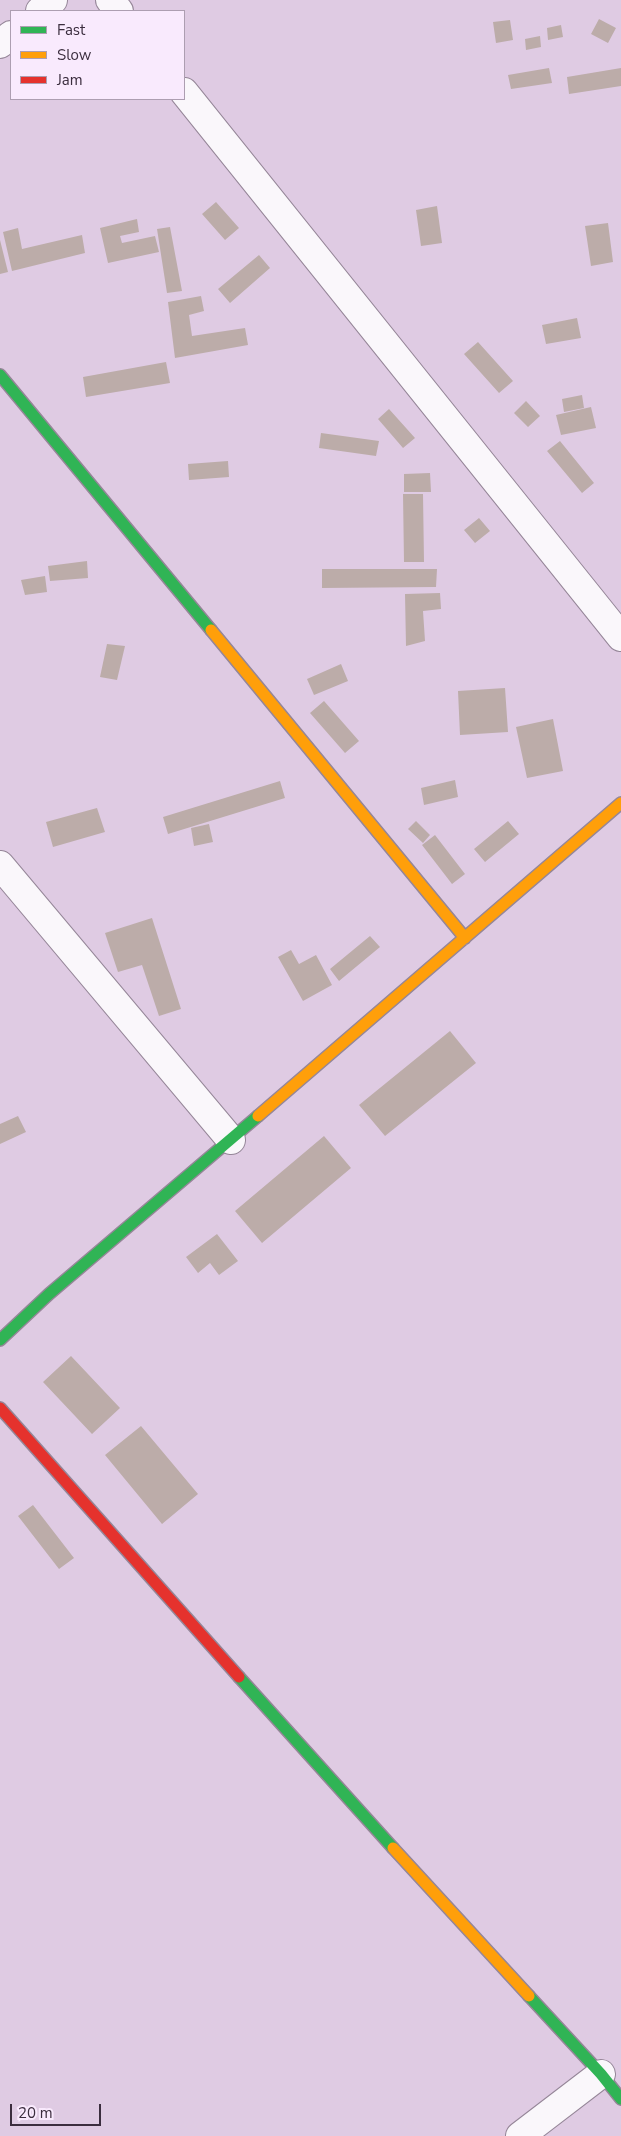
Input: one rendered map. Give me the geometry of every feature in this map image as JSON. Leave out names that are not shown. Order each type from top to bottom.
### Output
[{"type":"street","points":[[41,10],[53,0]]},
{"type":"street","points":[[110,0],[118,10]]},
{"type":"street","points":[[0,44],[10,36]]},
{"type":"street","points":[[185,93],[621,638]]},
{"type":"street","points":[[0,375],[465,938]]},
{"type":"street","points":[[0,1340],[48,1294],[231,1140],[621,803]]},
{"type":"street","points":[[0,865],[231,1140]]},
{"type":"street","points":[[0,1408],[345,1796],[601,2074],[621,2099]]},
{"type":"street","points":[[520,2136],[601,2074]]},
{"type":"building","points":[[599,19],[616,28],[608,43],[591,34]]},
{"type":"building","points":[[510,20],[513,40],[496,43],[493,22]]},
{"type":"building","points":[[561,25],[563,37],[548,40],[547,28]]},
{"type":"building","points":[[540,36],[541,47],[526,50],[525,39]]},
{"type":"building","points":[[549,68],[552,83],[511,89],[508,75]]},
{"type":"building","points":[[621,68],[621,86],[569,94],[567,77]]},
{"type":"building","points":[[216,202],[239,228],[225,240],[202,214]]},
{"type":"building","points":[[437,206],[442,243],[421,246],[416,210]]},
{"type":"building","points":[[137,219],[139,232],[120,236],[122,243],[155,236],[159,252],[108,263],[100,228]]},
{"type":"building","points":[[608,223],[613,262],[591,266],[585,226]]},
{"type":"building","points":[[170,227],[182,291],[167,293],[157,229]]},
{"type":"building","points":[[18,228],[22,249],[82,235],[85,253],[12,271],[3,232]]},
{"type":"building","points":[[0,240],[8,272],[0,274]]},
{"type":"building","points":[[259,255],[270,268],[230,303],[218,289]]},
{"type":"building","points":[[201,296],[204,311],[189,315],[192,336],[245,328],[248,345],[175,358],[168,302]]},
{"type":"building","points":[[577,318],[581,338],[546,344],[542,325]]},
{"type":"building","points":[[478,342],[513,381],[499,393],[464,354]]},
{"type":"building","points":[[166,362],[170,383],[86,397],[83,377]]},
{"type":"building","points":[[582,395],[584,408],[564,412],[562,399]]},
{"type":"building","points":[[526,401],[540,416],[528,427],[514,413]]},
{"type":"building","points":[[591,407],[596,428],[561,435],[556,415]]},
{"type":"building","points":[[389,409],[415,438],[403,448],[378,419]]},
{"type":"building","points":[[321,433],[379,441],[376,456],[319,448]]},
{"type":"building","points":[[560,441],[594,483],[582,493],[547,451]]},
{"type":"building","points":[[228,461],[229,477],[189,480],[188,464]]},
{"type":"building","points":[[430,473],[431,492],[404,492],[404,474]]},
{"type":"building","points":[[403,494],[423,494],[424,562],[404,562]]},
{"type":"building","points":[[479,518],[490,531],[475,543],[464,530]]},
{"type":"building","points":[[87,561],[88,578],[50,581],[48,566]]},
{"type":"building","points":[[322,569],[437,569],[436,587],[322,588]]},
{"type":"building","points":[[45,576],[47,592],[25,595],[21,580]]},
{"type":"building","points":[[440,593],[441,609],[423,611],[425,641],[406,646],[405,594]]},
{"type":"building","points":[[107,644],[125,646],[117,680],[100,677]]},
{"type":"building","points":[[341,664],[348,681],[314,695],[307,679]]},
{"type":"building","points":[[505,688],[508,732],[460,735],[458,691]]},
{"type":"building","points":[[324,701],[359,741],[345,753],[310,713]]},
{"type":"building","points":[[553,719],[563,771],[527,778],[516,727]]},
{"type":"building","points":[[455,780],[458,797],[424,805],[421,788]]},
{"type":"building","points":[[280,781],[285,798],[168,834],[163,817]]},
{"type":"building","points":[[97,808],[105,832],[53,847],[46,822]]},
{"type":"building","points":[[416,821],[430,835],[423,843],[408,829]]},
{"type":"building","points":[[508,821],[519,834],[485,862],[474,849]]},
{"type":"building","points":[[209,824],[213,842],[194,846],[191,828]]},
{"type":"building","points":[[435,835],[465,874],[452,884],[422,845]]},
{"type":"building","points":[[152,918],[181,1009],[159,1016],[142,965],[118,972],[105,933]]},
{"type":"building","points":[[370,936],[380,947],[339,981],[330,969]]},
{"type":"building","points":[[291,950],[299,964],[316,955],[332,985],[303,1001],[278,957]]},
{"type":"building","points":[[450,1031],[476,1063],[385,1136],[359,1105]]},
{"type":"building","points":[[18,1116],[26,1132],[0,1144],[0,1124]]},
{"type":"building","points":[[324,1136],[351,1168],[262,1243],[235,1211]]},
{"type":"building","points":[[217,1234],[238,1261],[219,1275],[210,1263],[198,1273],[186,1257]]},
{"type":"building","points":[[71,1356],[120,1408],[92,1434],[43,1382]]},
{"type":"building","points":[[141,1426],[198,1494],[162,1524],[105,1455]]},
{"type":"building","points":[[33,1505],[74,1558],[59,1569],[18,1516]]},
{"type":"traffic: fast","points":[[0,375],[211,630]]},
{"type":"traffic: fast","points":[[0,1340],[49,1294],[258,1116]]},
{"type":"traffic: fast","points":[[239,1677],[393,1848]]},
{"type":"traffic: fast","points":[[529,1996],[601,2074],[621,2099]]},
{"type":"traffic: slow","points":[[211,630],[465,938]]},
{"type":"traffic: slow","points":[[258,1116],[621,803]]},
{"type":"traffic: slow","points":[[393,1848],[529,1996]]},
{"type":"traffic: jam","points":[[0,1408],[239,1677]]}]
